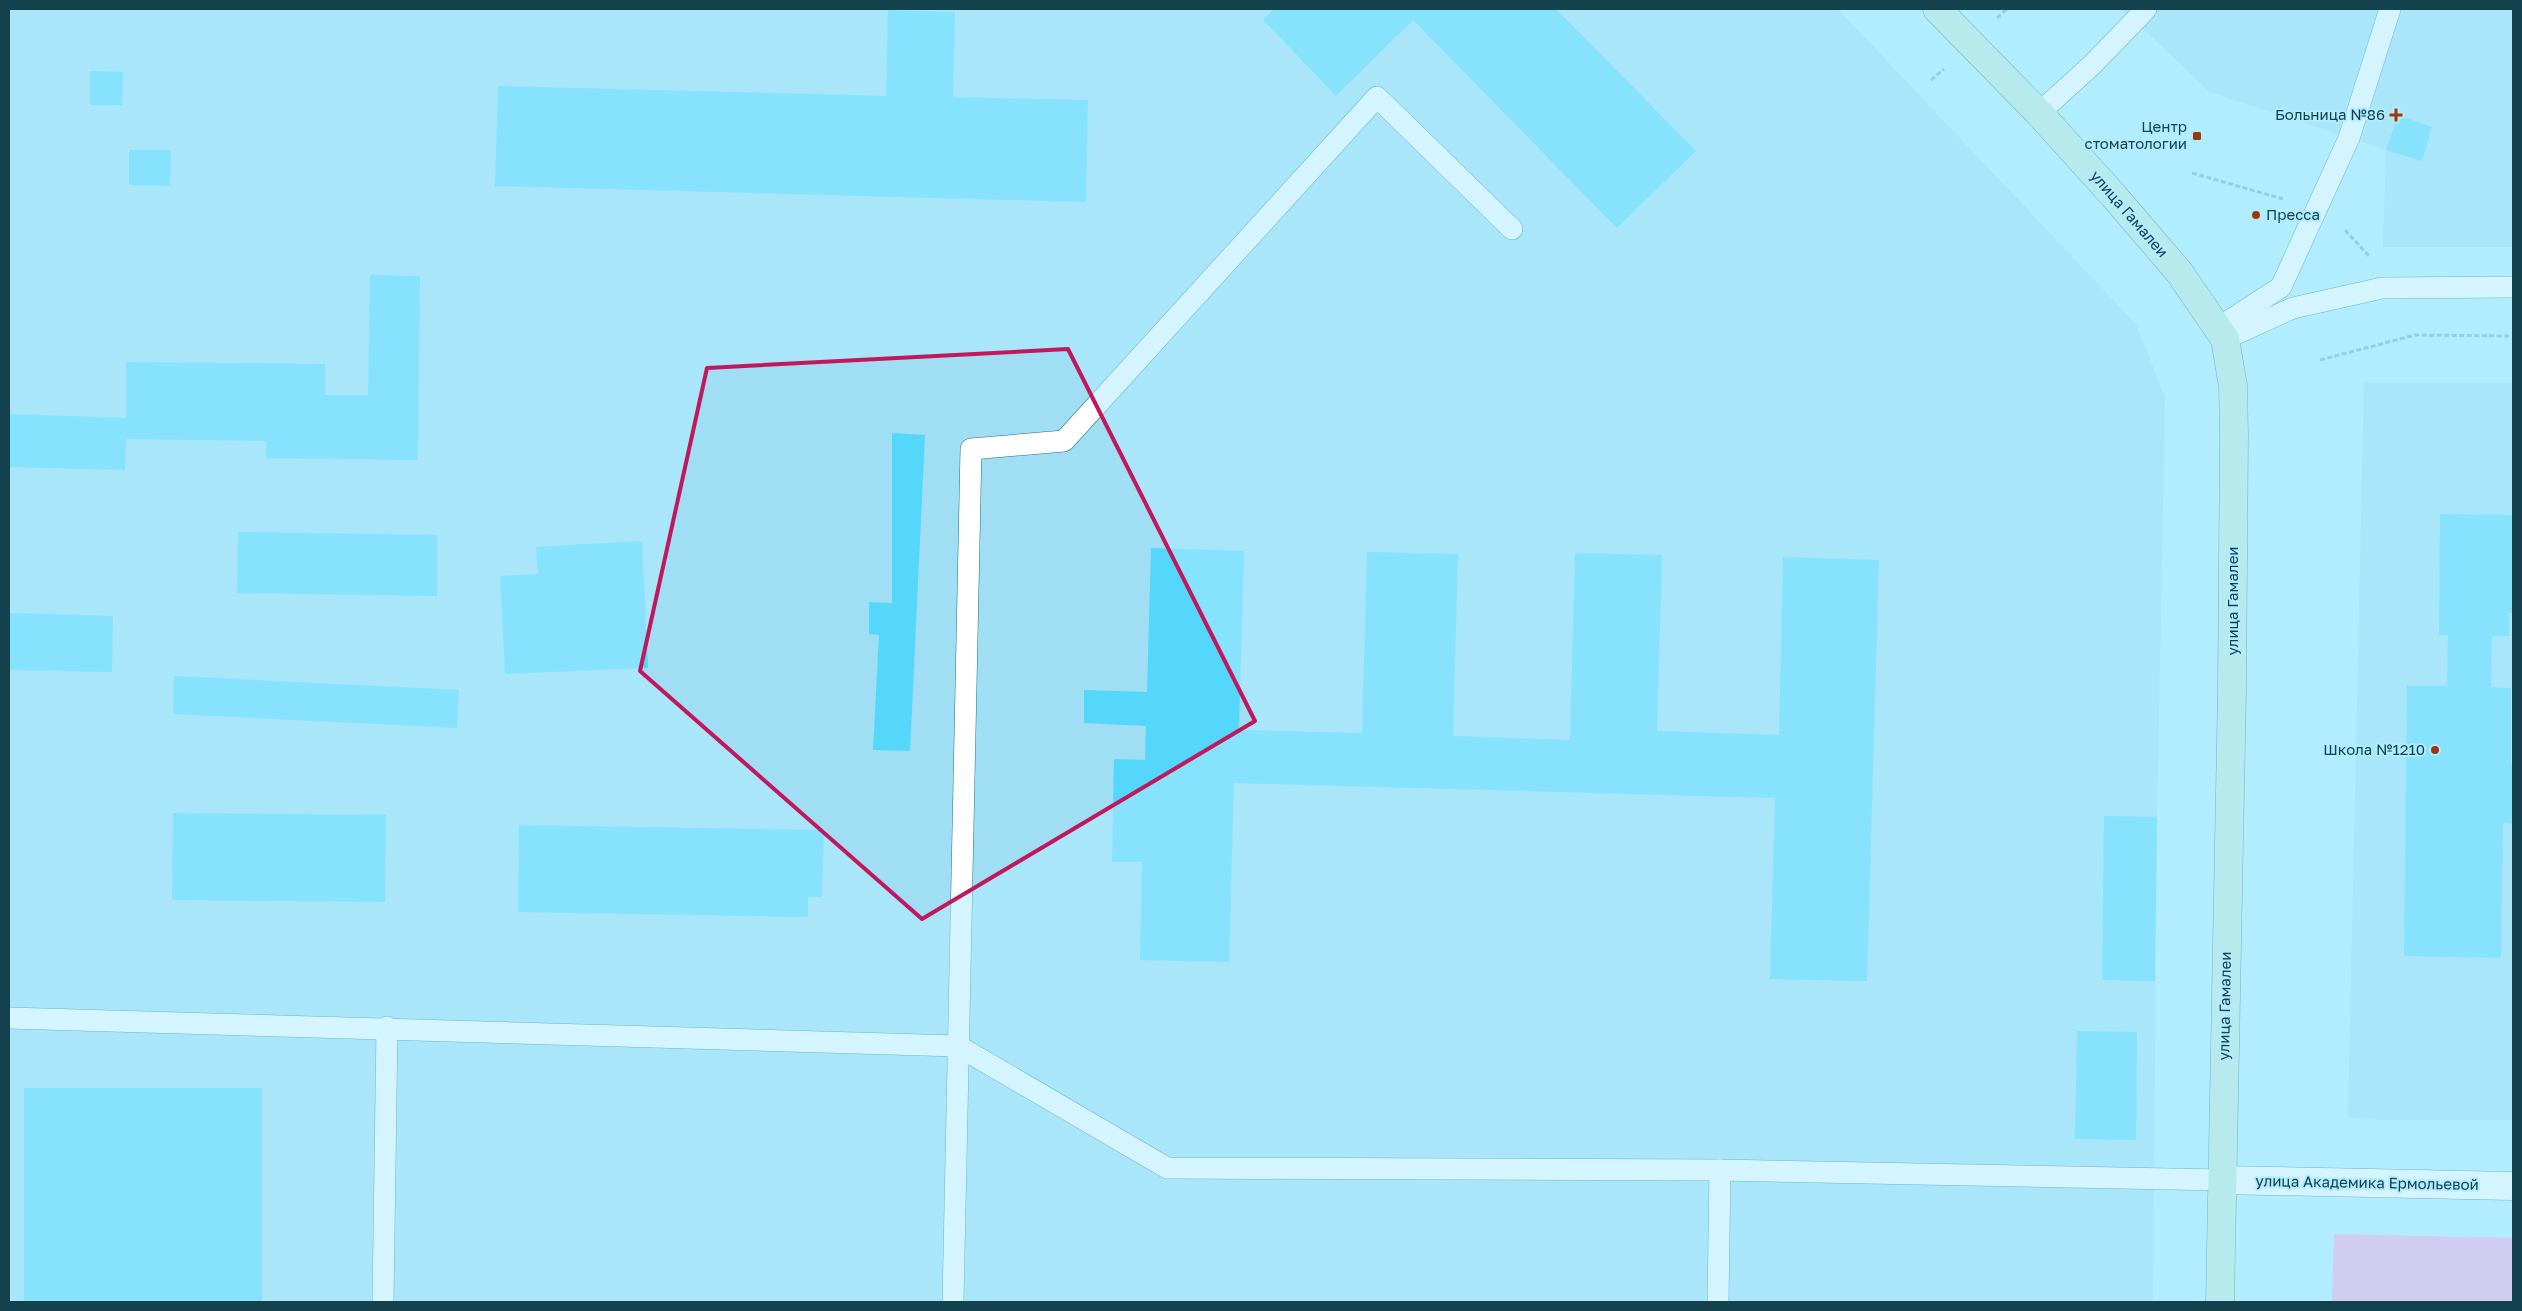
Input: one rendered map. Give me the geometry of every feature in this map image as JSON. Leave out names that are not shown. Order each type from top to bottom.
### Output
[{"type":"street","name":"улица Гамалеи","points":[[1937,9],[2039,114],[2113,195],[2173,265],[2221,333],[2233,386],[2232,690],[2220,1302]]},
{"type":"street","name":"улица Академика Ермольевой","points":[[2221,1180],[2513,1186]]},
{"type":"lane","points":[[2039,114],[2093,64],[2146,9]]},
{"type":"lane","points":[[2221,333],[2281,287],[2349,138],[2390,9]]},
{"type":"lane","points":[[952,1302],[971,448],[1064,441],[1377,97],[1512,229]]},
{"type":"lane","points":[[2221,333],[2293,308],[2382,288],[2513,287]]},
{"type":"lane","points":[[9,1018],[387,1027],[958,1046],[1167,1168],[1720,1170],[2221,1180]]},
{"type":"lane","points":[[383,1302],[387,1027]]},
{"type":"lane","points":[[1718,1302],[1720,1170]]},
{"type":"path","points":[[2320,360],[2415,335],[2513,336]]},
{"type":"highlighted area","points":[[1068,349],[1255,721],[922,919],[640,671],[707,368]]},
{"type":"shaded area","points":[[9,9],[1838,9],[2136,324],[2165,397],[2157,817],[2153,1302],[9,1302]]},
{"type":"shaded area","name":"Больница №86","points":[[2122,9],[2513,9],[2513,247],[2383,247],[2386,150],[2210,92]]},
{"type":"shaded area","name":"Школа №1210","points":[[2364,383],[2513,383],[2513,1120],[2377,1120],[2348,1117]]},
{"type":"shaded area","points":[[2334,1234],[2513,1238],[2513,1302],[2332,1302]]},
{"type":"building","points":[[1274,9],[1556,9],[1696,151],[1617,228],[1413,20],[1336,96],[1263,20]]},
{"type":"building","points":[[888,10],[955,12],[953,97],[1088,100],[1086,202],[495,186],[498,86],[886,96]]},
{"type":"building","points":[[90,71],[123,72],[122,105],[90,105]]},
{"type":"building","points":[[2398,115],[2432,127],[2422,161],[2386,150]]},
{"type":"building","points":[[129,150],[171,150],[170,186],[129,185]]},
{"type":"building","points":[[370,275],[420,276],[418,460],[266,458],[266,441],[126,439],[125,470],[9,467],[9,414],[126,418],[126,362],[325,364],[325,395],[368,395]]},
{"type":"building","points":[[892,433],[925,435],[910,751],[873,750],[879,635],[869,634],[869,602],[892,603]]},
{"type":"building","points":[[2440,514],[2513,515],[2513,613],[2509,613],[2509,636],[2492,636],[2491,687],[2511,688],[2513,824],[2503,823],[2501,958],[2404,956],[2407,686],[2447,686],[2448,635],[2439,635]]},
{"type":"building","points":[[238,532],[437,535],[437,596],[237,593]]},
{"type":"building","points":[[642,541],[648,668],[505,674],[500,576],[538,574],[536,547]]},
{"type":"building","points":[[1151,548],[1244,551],[1239,730],[1362,733],[1367,552],[1458,554],[1453,736],[1570,740],[1575,553],[1662,555],[1657,731],[1779,735],[1783,557],[1879,560],[1867,981],[1770,979],[1775,798],[1234,783],[1229,962],[1140,960],[1142,862],[1112,862],[1114,759],[1145,760],[1146,726],[1084,723],[1084,690],[1147,692]]},
{"type":"building","points":[[9,613],[113,616],[112,672],[9,670]]},
{"type":"building","points":[[174,676],[459,690],[457,728],[173,714]]},
{"type":"building","points":[[173,813],[386,815],[385,902],[172,900]]},
{"type":"building","points":[[2104,816],[2157,817],[2155,981],[2102,980]]},
{"type":"building","points":[[519,825],[824,830],[822,897],[808,897],[808,917],[518,912]]},
{"type":"building","points":[[2077,1031],[2137,1032],[2136,1140],[2075,1139]]},
{"type":"building","points":[[24,1088],[262,1088],[262,1302],[24,1302]]},
{"type":"place","name":"Больница №86","points":[[2396,115]]},
{"type":"place","name":"Центр стоматологии","points":[[2197,136]]},
{"type":"place","name":"Пресса","points":[[2256,215]]},
{"type":"place","name":"Школа №1210","points":[[2435,750]]}]
